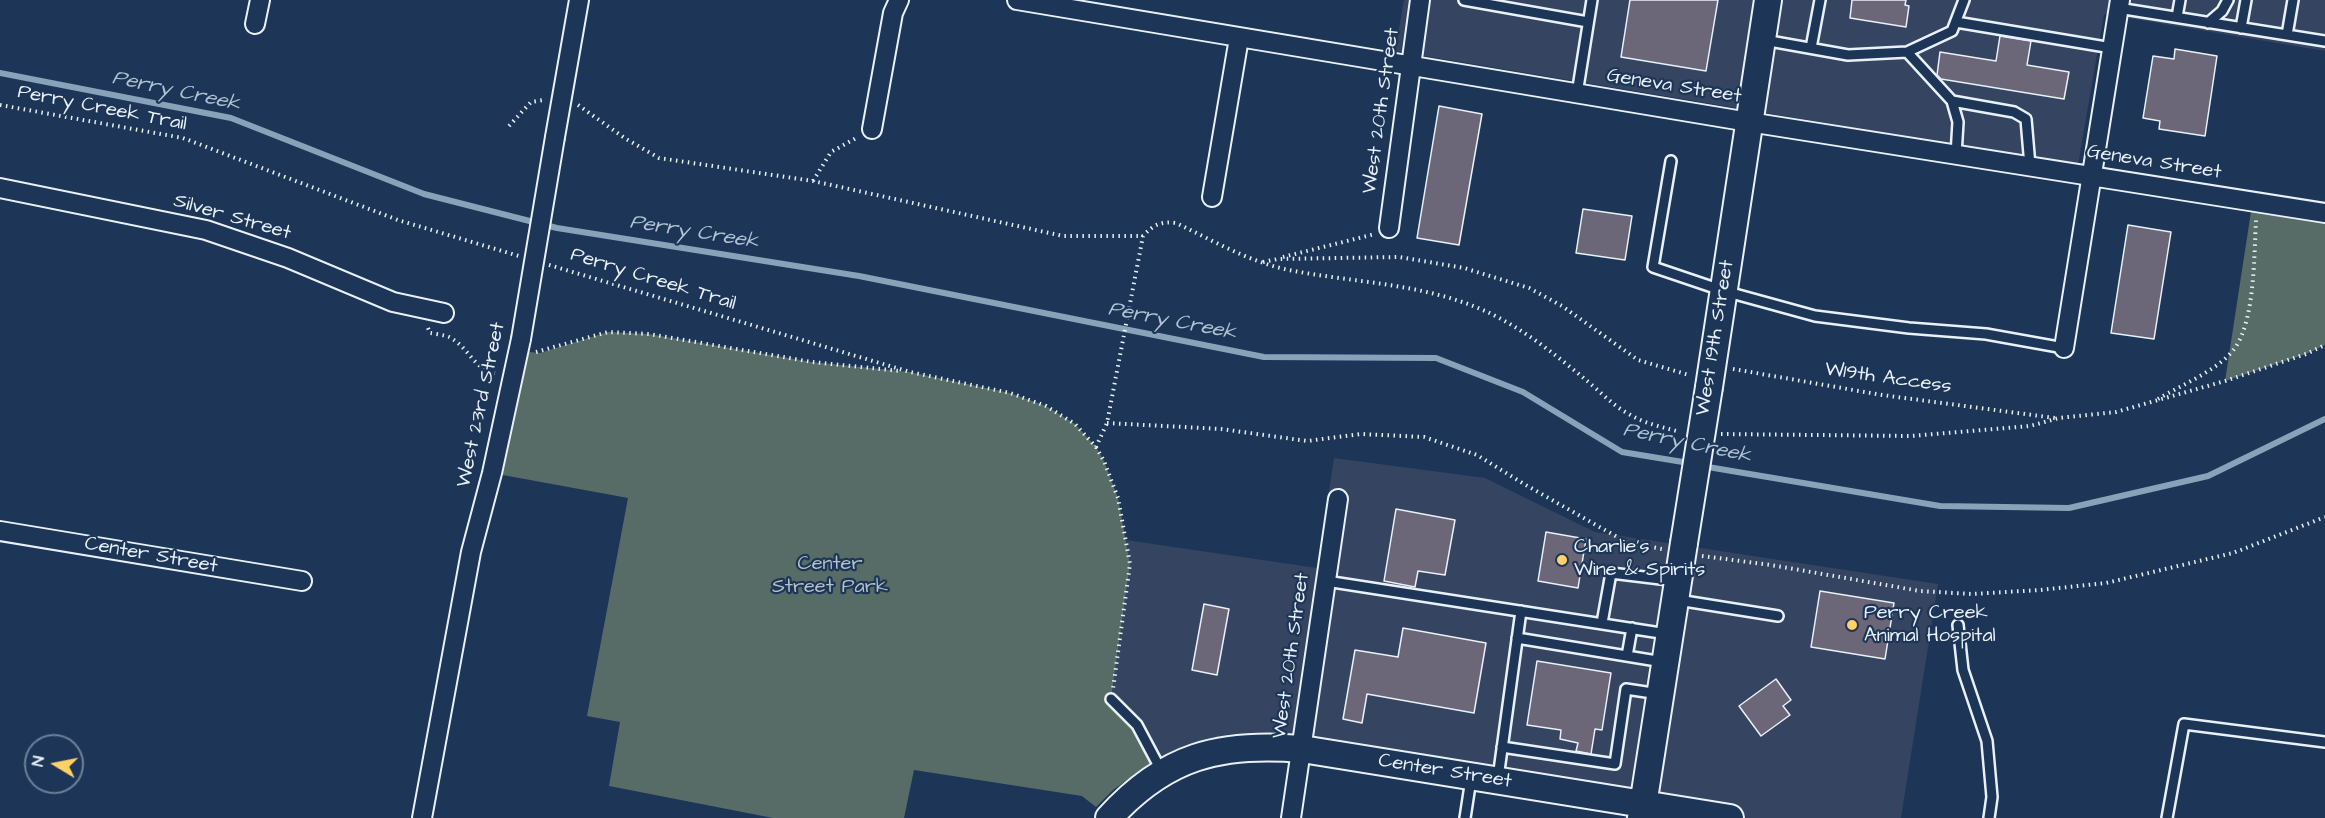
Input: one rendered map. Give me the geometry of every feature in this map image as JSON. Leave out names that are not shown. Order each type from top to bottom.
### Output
[{"type":"main road","name":"West 19th Street","points":[[1642,811],[1768,0]]},
{"type":"main road","name":"Center Street","points":[[1109,818],[1140,788],[1162,772],[1198,757],[1233,748],[1271,747],[1302,749],[1497,781],[1642,811],[1730,818]]},
{"type":"street","points":[[255,24],[260,0]]},
{"type":"street","name":"West 23rd Street","points":[[422,818],[471,552],[492,473],[520,345],[579,0]]},
{"type":"street","points":[[872,129],[893,13],[899,0]]},
{"type":"street","name":"Geneva Street","points":[[1017,0],[1577,94],[2325,213]]},
{"type":"street","name":"West 20th Street","points":[[1389,228],[1420,0]]},
{"type":"street","points":[[2064,348],[2119,4]]},
{"type":"street","points":[[1212,197],[1239,38]]},
{"type":"street","name":"Silver Street","points":[[0,188],[206,230],[288,258],[393,302],[444,313]]},
{"type":"street","name":"West 20th Street","points":[[1291,818],[1338,499]]},
{"type":"street","name":"Center Street","points":[[0,531],[302,581]]},
{"type":"lane","points":[[1464,0],[1588,22]]},
{"type":"lane","points":[[1577,94],[1592,0]]},
{"type":"lane","points":[[1811,48],[1820,0]]},
{"type":"lane","points":[[1762,39],[1848,55],[1907,52],[1952,31],[1964,0]]},
{"type":"lane","points":[[2177,18],[2180,0]]},
{"type":"lane","points":[[2208,23],[2222,11],[2228,0]]},
{"type":"lane","points":[[2241,28],[2246,0]]},
{"type":"lane","points":[[2287,35],[2293,0]]},
{"type":"lane","points":[[2119,4],[2177,18],[2325,41]]},
{"type":"lane","points":[[1956,22],[2112,48]]},
{"type":"lane","points":[[1907,52],[1952,101],[1958,122],[1956,155]]},
{"type":"lane","points":[[1952,101],[2014,112],[2026,119],[2030,166]]},
{"type":"lane","points":[[1671,161],[1653,267],[1724,291],[1815,316],[1910,328],[1986,334],[2064,348]]},
{"type":"lane","points":[[1602,623],[1611,573],[1778,616]]},
{"type":"lane","points":[[1326,580],[1670,634]]},
{"type":"lane","points":[[1497,781],[1521,611]]},
{"type":"lane","points":[[1958,625],[1963,670],[1987,741],[1992,797],[1989,818]]},
{"type":"lane","points":[[1627,656],[1632,628]]},
{"type":"lane","points":[[1517,638],[1666,663]]},
{"type":"lane","points":[[1502,747],[1615,764],[1626,689],[1661,695]]},
{"type":"lane","points":[[1111,699],[1137,725],[1162,772]]},
{"type":"lane","points":[[2167,818],[2184,724],[2325,742]]},
{"type":"lane","points":[[1465,818],[1472,777]]},
{"type":"path","points":[[509,126],[531,102],[562,96],[659,158],[813,181],[1063,236],[1143,236]]},
{"type":"path","name":"Perry Creek Trail","points":[[0,105],[183,138],[398,220],[524,257]]},
{"type":"path","points":[[813,181],[831,152],[872,129]]},
{"type":"path","points":[[2152,402],[2215,366],[2235,348],[2247,320],[2256,202]]},
{"type":"path","points":[[1261,262],[1369,237],[1389,228]]},
{"type":"path","points":[[1096,447],[1107,423],[1138,254]]},
{"type":"path","name":"W19th Access","points":[[1278,259],[1399,256],[1464,268],[1529,288],[1554,301],[1638,360],[1668,370],[2059,418]]},
{"type":"path","name":"Perry Creek Trail","points":[[546,264],[910,372],[1010,393],[1046,406],[1075,424],[1096,447],[1104,461],[1118,498],[1130,564],[1111,699]]},
{"type":"path","points":[[419,308],[430,333],[450,338],[487,372],[513,377]]},
{"type":"path","points":[[520,345],[540,352],[608,332],[649,334],[812,362],[910,372]]},
{"type":"path","points":[[1107,423],[1221,429],[1307,441],[1361,434],[1424,437],[1477,454],[1626,543],[1683,548],[1920,591],[1983,594],[2106,583],[2233,553],[2325,517]]},
{"type":"shaded area","points":[[1404,0],[2325,0],[2325,51],[2104,14],[2078,165],[1395,51]]},
{"type":"shaded area","points":[[1334,458],[1485,478],[1595,532],[1938,584],[1901,818],[1676,818],[1291,738],[1229,734],[1155,760],[1111,699],[1130,564],[1126,540],[1317,568]]},
{"type":"green space","points":[[2252,205],[2325,216],[2325,345],[2306,354],[2225,381]]},
{"type":"green space","name":"Center Street Park","points":[[608,332],[649,334],[812,362],[910,372],[1010,393],[1046,406],[1075,424],[1096,447],[1104,461],[1118,498],[1130,564],[1111,699],[1137,725],[1155,760],[1113,790],[1096,807],[1082,796],[914,770],[904,818],[773,818],[609,786],[620,722],[587,716],[628,498],[492,473],[519,351],[540,353]]},
{"type":"building","points":[[1630,0],[1718,0],[1706,71],[1621,57]]},
{"type":"building","points":[[1852,0],[1906,0],[1905,5],[1909,6],[1906,27],[1850,18]]},
{"type":"building","points":[[2000,36],[2031,41],[2027,65],[2069,72],[2064,99],[1941,79],[1937,75],[1940,52],[1996,61]]},
{"type":"building","points":[[2175,49],[2217,56],[2205,136],[2159,129],[2160,121],[2143,118],[2153,56],[2174,59]]},
{"type":"building","points":[[1439,106],[1482,114],[1459,245],[1417,238]]},
{"type":"building","points":[[1583,209],[1632,216],[1625,260],[1576,253]]},
{"type":"building","points":[[2128,225],[2171,232],[2154,339],[2111,333]]},
{"type":"building","points":[[1396,509],[1455,520],[1445,575],[1418,571],[1415,587],[1384,581]]},
{"type":"building","name":"Charlie's Wine & Spirits","points":[[1546,532],[1586,539],[1578,588],[1538,581]]},
{"type":"building","name":"Perry Creek Animal Hospital","points":[[1820,591],[1894,603],[1885,659],[1811,647]]},
{"type":"building","points":[[1204,604],[1229,609],[1217,675],[1192,670]]},
{"type":"building","points":[[1403,628],[1486,643],[1474,713],[1367,694],[1362,723],[1343,719],[1355,650],[1398,657]]},
{"type":"building","points":[[1537,661],[1611,673],[1602,730],[1595,729],[1591,754],[1576,751],[1578,743],[1560,739],[1561,730],[1527,725]]},
{"type":"building","points":[[1776,679],[1791,700],[1783,706],[1790,715],[1761,736],[1739,706]]},
{"type":"waterway","name":"Perry Creek","points":[[0,73],[231,118],[424,194],[557,228],[859,276],[1264,357],[1436,358],[1523,392],[1622,452],[1689,463]]},
{"type":"waterway","name":"Perry Creek","points":[[1702,466],[1940,506],[2069,508],[2208,476],[2325,419]]},
{"type":"place","name":"Charlie's Wine & Spirits","points":[[1562,560]]},
{"type":"place","name":"Perry Creek Animal Hospital","points":[[1852,625]]}]
